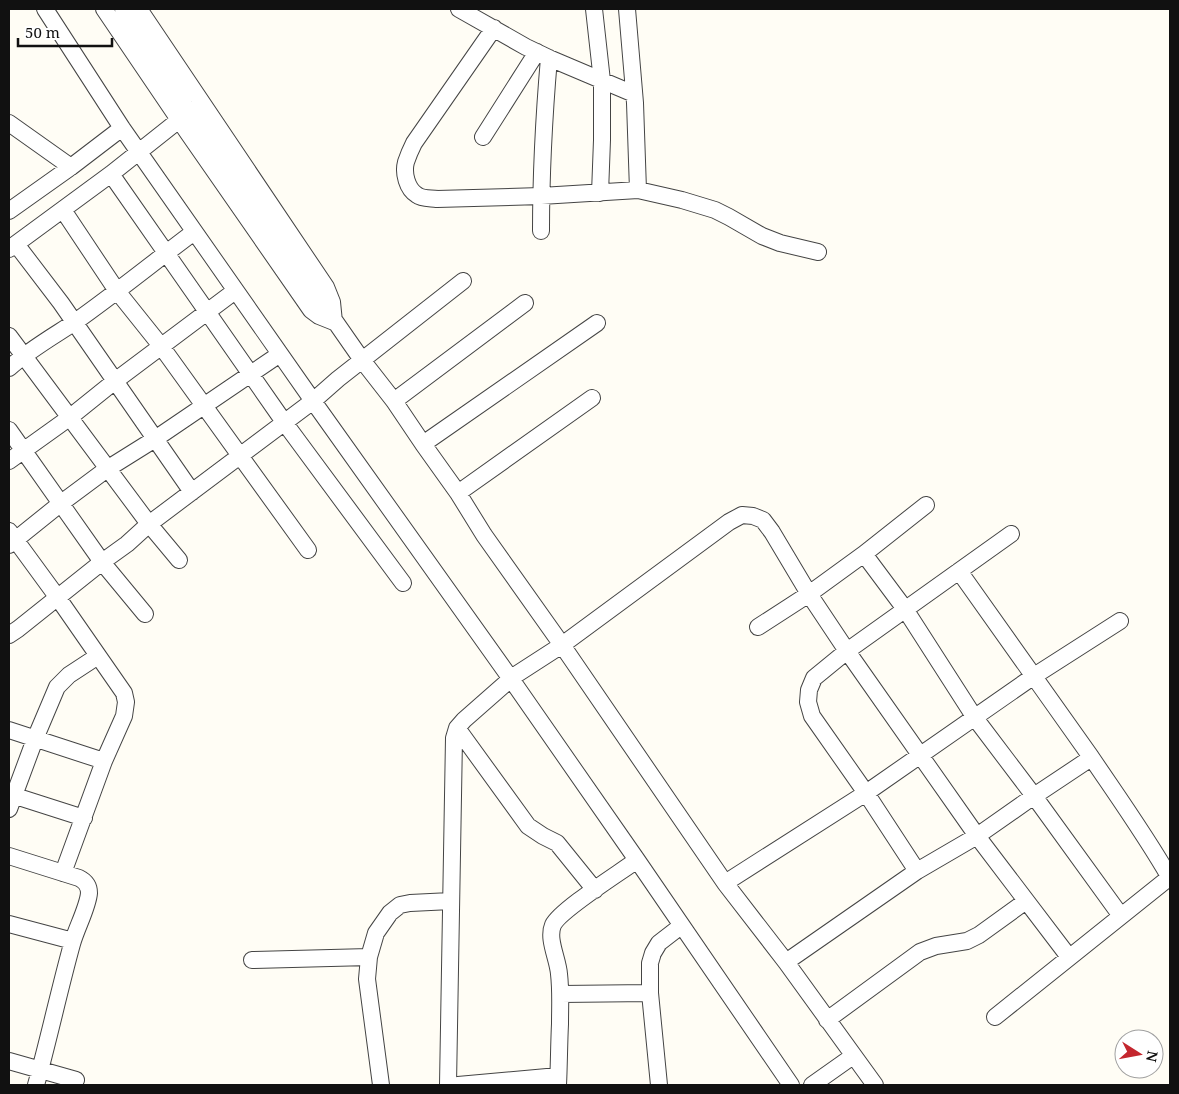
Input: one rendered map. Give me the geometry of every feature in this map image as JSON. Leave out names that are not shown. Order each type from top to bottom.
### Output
[{"type":"street","points":[[45,9],[122,128],[142,150],[194,232],[513,677],[791,1085]]},
{"type":"street","points":[[104,9],[311,310],[319,316],[334,322]]},
{"type":"street","points":[[124,9],[185,106],[334,322],[394,401],[458,493],[484,535],[562,645],[725,884],[786,962],[875,1085]]},
{"type":"street","points":[[139,9],[326,286],[332,302],[334,322]]},
{"type":"street","points":[[459,9],[543,55],[634,94]]},
{"type":"street","points":[[594,9],[602,80],[600,193]]},
{"type":"street","points":[[627,9],[634,94],[638,190]]},
{"type":"street","points":[[494,28],[414,143],[406,162],[405,173],[409,186],[417,195],[426,198],[541,196],[638,190],[715,210],[762,236],[780,243],[818,252]]},
{"type":"street","points":[[483,137],[543,55]]},
{"type":"street","points":[[541,231],[543,55]]},
{"type":"street","points":[[179,120],[111,174],[12,246],[74,322],[192,492]]},
{"type":"street","points":[[9,123],[71,167]]},
{"type":"street","points":[[9,211],[122,128]]},
{"type":"street","points":[[111,174],[284,422],[403,583]]},
{"type":"street","points":[[63,210],[117,291],[161,346],[308,550]]},
{"type":"street","points":[[9,368],[23,356],[117,291],[194,232]]},
{"type":"street","points":[[12,627],[58,598],[127,544],[149,524],[315,399],[463,280]]},
{"type":"street","points":[[9,461],[69,418],[161,346],[236,291]]},
{"type":"street","points":[[394,401],[526,303]]},
{"type":"street","points":[[423,444],[597,323]]},
{"type":"street","points":[[9,336],[107,469],[179,560]]},
{"type":"street","points":[[63,873],[104,761],[124,716],[126,702],[124,693],[58,598],[11,539],[107,469],[155,439],[280,354]]},
{"type":"street","points":[[458,493],[592,398]]},
{"type":"street","points":[[9,430],[102,562],[144,614]]},
{"type":"street","points":[[758,627],[809,594],[926,505]]},
{"type":"street","points":[[448,1085],[454,738],[457,728],[513,677],[562,645],[742,515],[753,516],[763,520],[772,532],[809,594],[847,651],[977,836],[1068,957]]},
{"type":"street","points":[[917,871],[866,793],[812,716],[808,702],[809,690],[814,678],[847,651],[1011,534]]},
{"type":"street","points":[[864,554],[905,609],[975,718],[1121,916]]},
{"type":"street","points":[[959,571],[1143,832],[1170,878],[995,1016]]},
{"type":"street","points":[[725,884],[921,756],[1034,676],[1120,622]]},
{"type":"street","points":[[84,818],[10,799],[57,687],[70,675],[98,656]]},
{"type":"street","points":[[457,728],[528,826],[557,843],[595,890]]},
{"type":"street","points":[[9,730],[104,761]]},
{"type":"street","points":[[786,962],[917,871],[977,836],[1091,758]]},
{"type":"street","points":[[9,856],[85,881],[89,893],[73,942],[38,1078]]},
{"type":"street","points":[[458,1085],[558,1081],[560,994],[558,962],[552,947],[553,925],[561,915],[637,860]]},
{"type":"street","points":[[381,1085],[367,979],[369,957],[376,933],[390,913],[400,905],[451,901]]},
{"type":"street","points":[[827,1020],[920,952],[936,946],[967,941],[979,935],[1026,901]]},
{"type":"street","points":[[9,924],[73,942]]},
{"type":"street","points":[[659,1085],[650,993],[650,963],[659,943],[681,926]]},
{"type":"street","points":[[252,960],[369,957]]},
{"type":"street","points":[[560,994],[650,993]]},
{"type":"street","points":[[812,1085],[853,1056]]},
{"type":"street","points":[[9,1061],[38,1078],[76,1080]]}]
